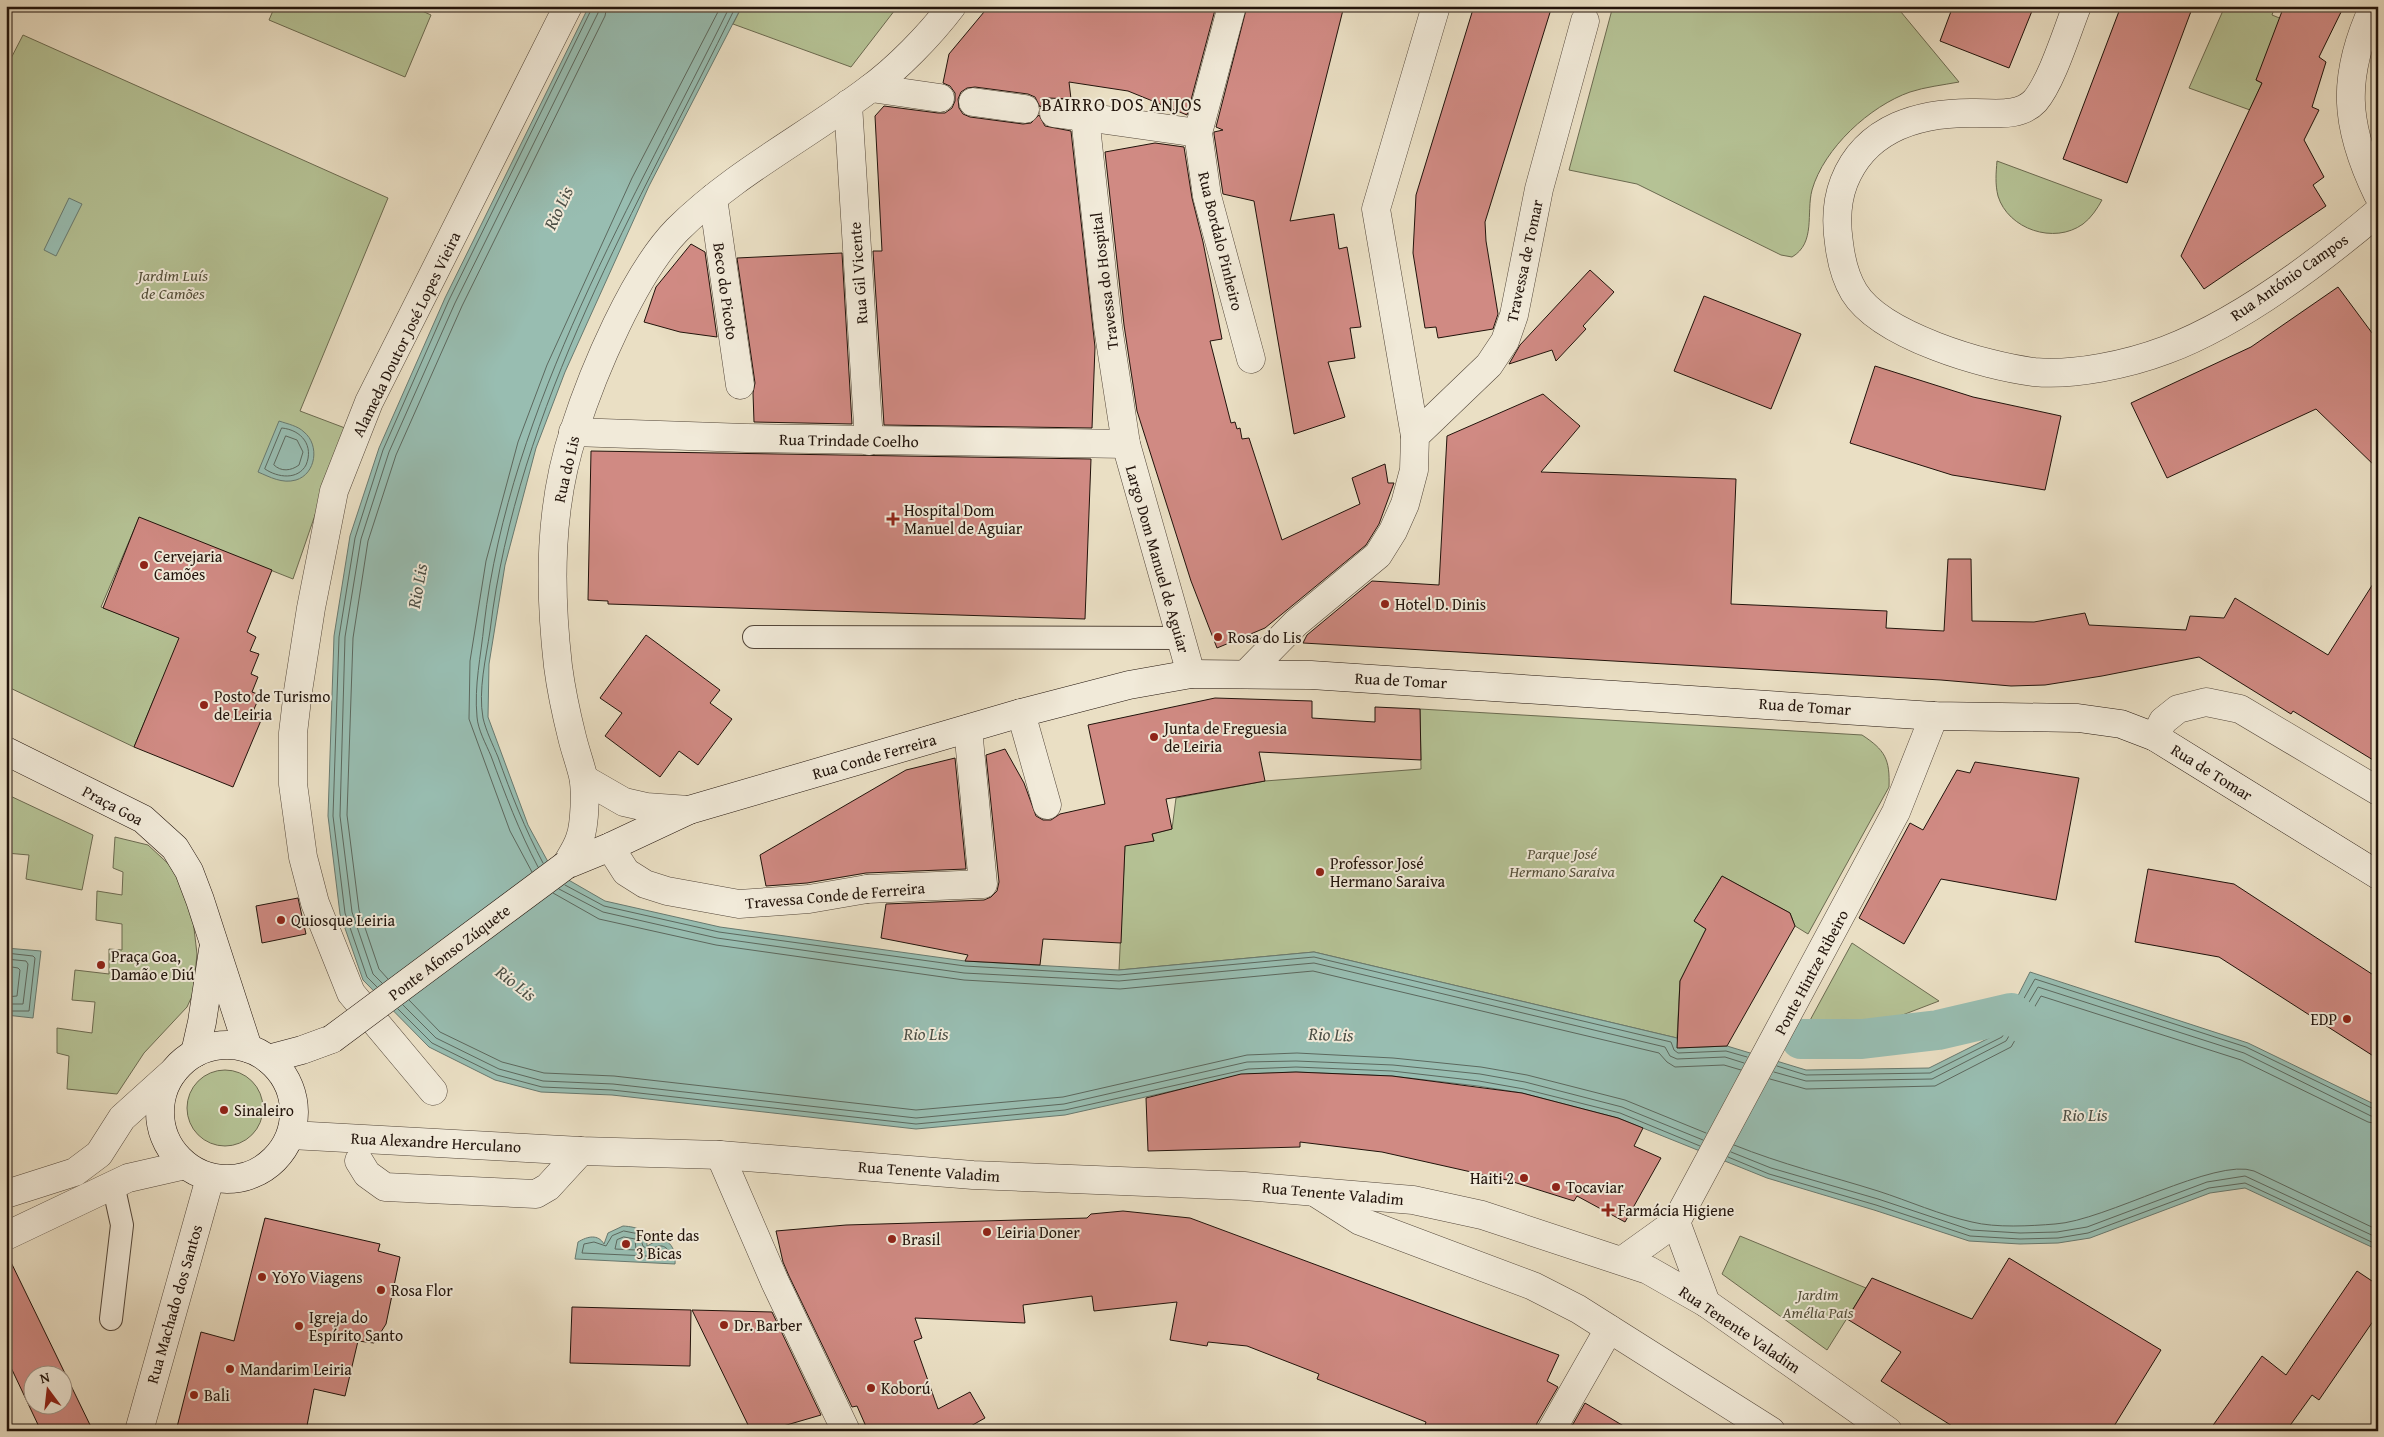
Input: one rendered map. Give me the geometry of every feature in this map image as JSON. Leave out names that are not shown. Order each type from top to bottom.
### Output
[{"type":"street","name":"Alameda Doutor José Lopes Vieira","points":[[433,1091],[351,993],[315,903],[303,857],[293,784],[293,733],[298,691],[311,608],[334,491],[369,402],[568,6]]},
{"type":"street","name":"Rua do Lis","points":[[566,865],[581,835],[584,779],[564,703],[558,667],[552,577],[557,505],[573,432],[613,334],[657,254],[675,232],[713,198],[871,88],[935,28],[952,6]]},
{"type":"street","name":"Rua Bordalo Pinheiro","points":[[1232,6],[1198,133],[1207,196],[1251,360]]},
{"type":"street","points":[[1246,674],[1296,623],[1378,555],[1394,531],[1405,504],[1414,470],[1415,436],[1376,209],[1436,6]]},
{"type":"street","name":"Rua António Campos","points":[[2077,6],[2045,84],[2034,102],[2018,112],[1944,113],[1908,120],[1876,138],[1857,156],[1844,182],[1838,206],[1838,234],[1842,264],[1854,293],[1876,316],[1903,333],[1942,348],[1989,362],[2036,372],[2084,370],[2127,362],[2166,350],[2206,332],[2255,304],[2354,232],[2378,212]]},
{"type":"street","points":[[2374,6],[2354,57],[2349,94],[2353,130],[2365,168],[2378,195]]},
{"type":"street","name":"Travessa de Tomar","points":[[1415,436],[1489,365],[1505,341],[1514,315],[1540,189],[1585,21]]},
{"type":"street","points":[[871,88],[940,98]]},
{"type":"street","points":[[973,102],[1025,109]]},
{"type":"street","name":"Rua Gil Vicente","points":[[848,104],[869,441]]},
{"type":"street","points":[[1054,113],[1198,133]]},
{"type":"street","name":"Travessa do Hospital","points":[[1084,117],[1108,327],[1126,444]]},
{"type":"street","name":"Beco do Picoto","points":[[713,198],[740,385]]},
{"type":"street","name":"Rua Trindade Coelho","points":[[573,432],[869,441],[1126,444]]},
{"type":"street","name":"Largo Dom Manuel de Aguiar","points":[[1126,444],[1191,674]]},
{"type":"street","name":"Rua de Tomar","points":[[1191,674],[1246,674],[1397,680],[1934,716],[2078,718],[2121,724],[2155,737],[2378,875]]},
{"type":"street","name":"Rua Conde Ferreira","points":[[566,865],[610,847],[689,810],[1021,713],[1129,685],[1191,674]]},
{"type":"street","points":[[2155,737],[2163,721],[2178,709],[2206,702],[2240,709],[2378,792]]},
{"type":"street","points":[[1021,713],[1046,805]]},
{"type":"street","name":"Ponte Hintze Ribeiro","points":[[1623,1260],[1676,1222],[1896,812],[1934,716]]},
{"type":"street","name":"Travessa Conde de Ferreira","points":[[610,847],[626,872],[644,884],[667,891],[739,904],[808,899],[867,889],[983,884],[968,728]]},
{"type":"street","name":"Praça Goa","points":[[6,750],[143,819],[175,848],[189,871],[214,944],[258,1053]]},
{"type":"street","points":[[584,779],[624,802],[646,807],[689,810]]},
{"type":"street","name":"Ponte Afonso Zúquete","points":[[258,1053],[302,1050],[332,1039],[566,865]]},
{"type":"street","name":"Praça Goa","points":[[195,1053],[202,1022],[214,944]]},
{"type":"street","points":[[6,1194],[75,1172],[99,1154],[122,1118],[173,1072],[195,1053],[212,1046],[230,1044],[258,1053],[283,1074],[292,1093],[295,1114],[291,1135],[281,1153],[267,1167],[249,1176],[230,1180],[210,1178],[185,1165],[171,1150],[162,1131],[159,1110],[163,1090],[173,1072]]},
{"type":"street","name":"Rua Alexandre Herculano","points":[[291,1135],[581,1151],[720,1155]]},
{"type":"street","name":"Rua Alexandre Herculano","points":[[359,1161],[367,1174],[385,1187],[536,1194],[548,1187],[581,1151]]},
{"type":"street","points":[[720,1155],[775,1282],[846,1431]]},
{"type":"street","name":"Rua Tenente Valadim","points":[[720,1155],[973,1175],[1244,1186],[1422,1202],[1482,1215],[1574,1247],[1623,1260],[1648,1270],[1706,1302],[1888,1431]]},
{"type":"street","points":[[6,1236],[113,1184],[158,1170],[185,1165]]},
{"type":"street","name":"Rua Machado dos Santos","points":[[139,1431],[210,1178]]},
{"type":"street","points":[[1316,1193],[1360,1221],[1533,1286],[1578,1308],[1771,1431]]},
{"type":"street","points":[[1676,1222],[1706,1302]]},
{"type":"street","points":[[1551,1431],[1609,1328]]},
{"type":"lane","points":[[754,637],[1181,638]]},
{"type":"lane","points":[[111,1319],[122,1225],[113,1184]]},
{"type":"green space","points":[[275,6],[411,6],[431,15],[405,77],[269,20]]},
{"type":"green space","points":[[742,6],[898,6],[851,67],[733,24]]},
{"type":"green space","points":[[1613,6],[1896,6],[1959,82],[1910,92],[1880,107],[1850,130],[1827,159],[1818,174],[1810,199],[1809,227],[1804,244],[1800,251],[1792,257],[1781,255],[1637,184],[1569,170]]},
{"type":"green space","points":[[2225,6],[2275,6],[2272,15],[2287,21],[2256,80],[2262,83],[2250,110],[2189,88]]},
{"type":"green space","name":"Jardim Luís de Camões","points":[[23,35],[388,198],[300,411],[345,428],[293,579],[139,518],[101,607],[199,645],[158,689],[134,747],[6,686],[6,68]]},
{"type":"green space","points":[[1997,161],[2102,200],[2089,219],[2071,230],[2059,233],[2046,233],[2033,230],[2011,217],[2003,208],[1996,187]]},
{"type":"green space","name":"Parque José Hermano Saraiva","points":[[1420,709],[1862,735],[1885,756],[1889,787],[1808,934],[1795,926],[1790,913],[1722,876],[1694,921],[1706,929],[1680,981],[1677,1038],[1314,952],[1119,970],[1125,845],[1154,841],[1152,834],[1172,829],[1176,798],[1265,781],[1421,769]]},
{"type":"green space","points":[[6,794],[93,835],[82,890],[26,879],[29,855],[6,853]]},
{"type":"green space","points":[[115,837],[148,845],[174,869],[191,903],[197,954],[193,994],[187,1007],[144,1053],[117,1094],[67,1089],[69,1056],[57,1053],[57,1028],[92,1033],[95,1002],[72,1000],[75,970],[109,974],[109,949],[122,950],[122,924],[96,920],[97,891],[122,895],[123,872],[113,868]]},
{"type":"green space","points":[[1852,943],[1939,1001],[1879,1024],[1808,1024]]},
{"type":"green space","points":[[218,1070],[232,1070],[246,1076],[257,1087],[263,1101],[260,1123],[252,1135],[232,1146],[218,1146],[204,1140],[193,1129],[187,1115],[187,1101],[193,1087],[204,1076]]},
{"type":"green space","name":"Jardim Amélia Pais","points":[[1740,1236],[1866,1288],[1827,1350],[1722,1274]]},
{"type":"water","name":"Rio Lis","points":[[589,6],[742,6],[649,186],[565,372],[536,448],[505,565],[489,664],[488,717],[528,825],[553,871],[605,901],[720,927],[965,961],[1119,970],[1314,952],[1677,1038],[1679,1048],[1727,1046],[1806,1070],[1929,1068],[1999,1033],[2030,972],[2248,1043],[2378,1106],[2378,1250],[2245,1188],[2210,1193],[2090,1238],[2058,1243],[2020,1244],[1969,1241],[1767,1178],[1618,1118],[1522,1093],[1392,1076],[1296,1072],[1248,1074],[1065,1115],[916,1129],[612,1095],[541,1092],[495,1080],[429,1047],[363,980],[340,914],[328,816],[334,636],[350,536],[379,448],[445,298]]},
{"type":"water","points":[[69,198],[82,204],[56,256],[44,250]]},
{"type":"water","points":[[279,421],[302,430],[312,444],[314,459],[312,466],[303,477],[296,480],[281,481],[258,472]]},
{"type":"water","points":[[6,948],[41,951],[33,1018],[6,1015]]},
{"type":"water","name":"Fonte das 3 Bicas","points":[[623,1226],[641,1230],[647,1241],[647,1246],[658,1240],[663,1240],[670,1244],[675,1255],[675,1264],[575,1259],[578,1242],[585,1238],[596,1237],[604,1244],[608,1233]]},
{"type":"building","points":[[989,6],[1216,6],[1187,115],[1128,91],[1069,82],[1071,99],[1048,98],[1040,107],[1035,97],[1028,94],[975,87],[967,88],[961,92],[958,99],[959,108],[963,114],[970,117],[1023,124],[1031,123],[1039,115],[1045,126],[1071,131],[1095,347],[1092,428],[884,425],[873,251],[882,251],[875,116],[884,106],[938,113],[945,113],[952,108],[955,101],[955,93],[950,86],[943,83],[949,54]]},
{"type":"building","points":[[1247,6],[1344,6],[1290,221],[1334,214],[1339,249],[1347,247],[1361,327],[1350,328],[1355,358],[1328,362],[1345,417],[1294,434],[1254,201],[1223,194],[1214,134],[1214,132],[1223,130],[1216,127]]},
{"type":"building","points":[[1474,6],[1552,6],[1485,222],[1486,241],[1498,314],[1493,329],[1438,338],[1436,327],[1425,328],[1413,253],[1416,195]]},
{"type":"building","points":[[1953,6],[2034,6],[2009,68],[1940,41]]},
{"type":"building","points":[[2121,6],[2193,6],[2127,183],[2063,159]]},
{"type":"building","points":[[2284,6],[2344,6],[2319,57],[2326,62],[2312,107],[2319,110],[2304,140],[2324,177],[2313,185],[2326,206],[2204,289],[2181,256],[2262,83],[2256,80]]},
{"type":"building","points":[[1155,143],[1184,147],[1192,198],[1203,242],[1222,339],[1210,341],[1231,423],[1235,422],[1237,429],[1240,428],[1242,439],[1249,438],[1282,540],[1360,504],[1352,478],[1385,464],[1388,483],[1394,483],[1379,524],[1366,545],[1265,628],[1217,648],[1191,581],[1137,411],[1124,325],[1105,152]]},
{"type":"building","points":[[691,244],[705,252],[717,337],[680,332],[644,322],[656,287]]},
{"type":"building","points":[[842,253],[852,424],[754,422],[753,393],[755,383],[737,258]]},
{"type":"building","points":[[1590,270],[1614,292],[1583,326],[1586,329],[1556,361],[1552,350],[1509,364],[1520,345]]},
{"type":"building","points":[[2338,287],[2378,341],[2378,469],[2316,409],[2167,478],[2131,403],[2251,347]]},
{"type":"building","points":[[1704,296],[1801,334],[1771,409],[1674,371]]},
{"type":"building","points":[[1875,366],[1973,397],[2061,416],[2045,490],[1952,475],[1850,443]]},
{"type":"building","points":[[1543,394],[1580,426],[1541,472],[1736,479],[1731,604],[1887,611],[1886,628],[1944,631],[1948,559],[1971,559],[1972,621],[2034,622],[2085,613],[2089,625],[2186,630],[2190,616],[2224,618],[2235,598],[2328,655],[2378,576],[2378,763],[2293,711],[2291,714],[2199,657],[2045,685],[2011,686],[1941,680],[1303,643],[1307,635],[1372,581],[1439,585],[1447,436]]},
{"type":"building","name":"Hospital Dom Manuel de Aguiar","points":[[591,451],[1091,459],[1085,619],[608,604],[608,601],[588,600]]},
{"type":"building","points":[[139,517],[272,570],[247,632],[256,637],[250,651],[259,654],[251,674],[258,677],[252,692],[260,695],[252,714],[262,718],[233,787],[134,747],[179,638],[103,608]]},
{"type":"building","points":[[646,635],[720,690],[710,703],[732,719],[698,765],[679,751],[660,777],[605,736],[622,713],[600,698]]},
{"type":"building","points":[[1215,698],[1312,701],[1312,718],[1375,722],[1375,707],[1420,709],[1421,760],[1259,752],[1265,781],[1166,799],[1172,829],[1152,834],[1154,841],[1125,846],[1121,943],[1043,939],[1040,965],[965,961],[968,955],[881,938],[886,904],[984,900],[991,897],[997,891],[999,882],[986,755],[1005,749],[1024,783],[1036,816],[1043,820],[1051,820],[1060,814],[1105,804],[1088,725]]},
{"type":"building","points":[[955,758],[966,869],[866,873],[807,883],[766,886],[760,855],[906,770]]},
{"type":"building","points":[[1975,762],[2079,778],[2056,900],[1941,879],[1904,944],[1859,918],[1910,823],[1923,830],[1957,770],[1970,773]]},
{"type":"building","points":[[2148,869],[2234,884],[2378,978],[2378,1059],[2219,957],[2135,942]]},
{"type":"building","points":[[1722,876],[1790,913],[1795,926],[1727,1046],[1677,1048],[1680,981],[1706,929],[1694,921]]},
{"type":"building","name":"Quiosque Leiria","points":[[298,898],[306,934],[262,943],[256,906]]},
{"type":"building","points":[[1296,1072],[1392,1076],[1522,1093],[1618,1118],[1643,1128],[1634,1146],[1661,1158],[1625,1222],[1577,1196],[1574,1201],[1507,1180],[1382,1152],[1300,1142],[1300,1147],[1148,1151],[1146,1098],[1241,1074]]},
{"type":"building","points":[[1123,1211],[1190,1218],[1559,1355],[1547,1381],[1558,1387],[1537,1423],[1535,1431],[1423,1431],[1426,1422],[1317,1379],[1319,1374],[1247,1346],[1208,1342],[1207,1346],[1170,1340],[1177,1302],[1094,1311],[1092,1296],[1023,1305],[1025,1323],[915,1318],[922,1338],[914,1341],[938,1409],[970,1392],[985,1418],[962,1431],[868,1431],[857,1406],[852,1407],[789,1276],[783,1262],[776,1231],[846,1225],[1087,1218],[1091,1214]]},
{"type":"building","points":[[265,1218],[380,1244],[378,1251],[400,1257],[386,1324],[374,1343],[358,1341],[345,1396],[314,1389],[306,1431],[176,1431],[201,1332],[234,1341]]},
{"type":"building","points":[[6,1252],[60,1364],[22,1364],[22,1391],[6,1357]]},
{"type":"building","points":[[2009,1258],[2161,1350],[2111,1431],[1960,1431],[1881,1381],[1901,1352],[1847,1319],[1872,1278],[1972,1319]]},
{"type":"building","points":[[2357,1271],[2378,1285],[2378,1314],[2319,1400],[2312,1395],[2286,1431],[2209,1431],[2262,1356],[2286,1375]]},
{"type":"building","points":[[572,1307],[691,1310],[690,1366],[570,1363]]},
{"type":"building","points":[[692,1310],[772,1312],[821,1415],[766,1431],[751,1431]]},
{"type":"building","points":[[72,1388],[93,1431],[41,1431],[33,1414],[72,1414]]},
{"type":"building","points":[[1585,1403],[1632,1431],[1569,1431]]},
{"type":"waterway","points":[[1801,1039],[1862,1039],[1938,1030],[2011,1013],[2052,1045]]},
{"type":"place","name":"Hospital Dom Manuel de Aguiar","points":[[893,519]]},
{"type":"place","name":"Cervejaria Camões","points":[[144,565]]},
{"type":"place","name":"Hotel D. Dinis","points":[[1385,604]]},
{"type":"place","name":"Rosa do Lis","points":[[1218,637]]},
{"type":"place","name":"Posto de Turismo de Leiria","points":[[204,705]]},
{"type":"place","name":"Junta de Freguesia de Leiria","points":[[1154,737]]},
{"type":"place","name":"Professor José Hermano Saraiva","points":[[1320,872]]},
{"type":"place","name":"Quiosque Leiria","points":[[281,920]]},
{"type":"place","name":"Praça Goa, Damão e Diú","points":[[101,965]]},
{"type":"place","name":"EDP","points":[[2347,1019]]},
{"type":"place","name":"Sinaleiro","points":[[224,1110]]},
{"type":"place","name":"Haiti 2","points":[[1524,1178]]},
{"type":"place","name":"Tocaviar","points":[[1556,1187]]},
{"type":"place","name":"Farmácia Higiene","points":[[1608,1210]]},
{"type":"place","name":"Leiria Doner","points":[[987,1232]]},
{"type":"place","name":"Brasil","points":[[892,1239]]},
{"type":"place","name":"Fonte das 3 Bicas","points":[[626,1244]]},
{"type":"place","name":"YoYo Viagens","points":[[262,1277]]},
{"type":"place","name":"Rosa Flor","points":[[381,1290]]},
{"type":"place","name":"Dr. Barber","points":[[724,1325]]},
{"type":"place","name":"Igreja do Espírito Santo","points":[[299,1326]]},
{"type":"place","name":"Mandarim Leiria","points":[[230,1369]]},
{"type":"place","name":"Koború","points":[[871,1388]]},
{"type":"place","name":"Bali","points":[[194,1395]]},
{"type":"district","name":"BAIRRO DOS ANJOS","points":[[1122,104]]}]
